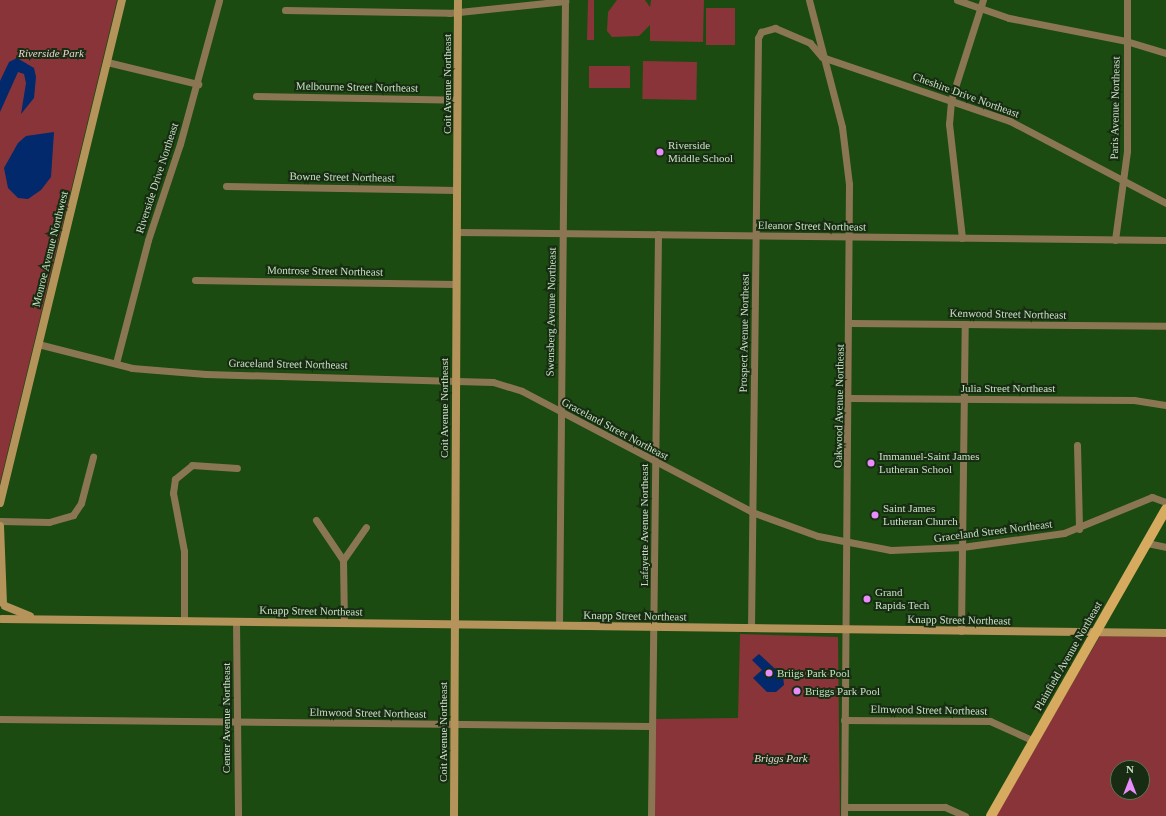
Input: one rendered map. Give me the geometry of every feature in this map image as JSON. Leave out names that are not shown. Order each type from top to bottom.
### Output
[{"type":"main road","name":"Plainfield Avenue Northeast","points":[[991,816],[1166,509]]},
{"type":"street","name":"Monroe Avenue Northwest","points":[[0,503],[122,0]]},
{"type":"street","name":"Riverside Drive Northeast","points":[[116,362],[148,240],[198,84],[219,0]]},
{"type":"street","name":"Coit Avenue Northeast","points":[[454,816],[453,624],[458,0]]},
{"type":"street","name":"Oakwood Avenue Northeast","points":[[809,0],[822,57],[842,127],[849,184],[851,323],[849,542],[844,720],[844,816]]},
{"type":"street","points":[[957,0],[1045,26],[1126,41],[1166,53]]},
{"type":"street","points":[[962,238],[951,162],[951,100],[983,0]]},
{"type":"street","name":"Paris Avenue Northeast","points":[[1115,240],[1122,179],[1127,151],[1127,0]]},
{"type":"street","points":[[285,10],[458,12],[498,5],[565,1]]},
{"type":"street","name":"Swensberg Avenue Northeast","points":[[559,625],[565,1]]},
{"type":"street","name":"Cheshire Drive Northeast","points":[[758,38],[761,32],[775,28],[810,43],[822,57],[951,100],[1010,122],[1166,203]]},
{"type":"street","name":"Prospect Avenue Northeast","points":[[751,628],[758,38]]},
{"type":"street","points":[[107,62],[198,84]]},
{"type":"street","name":"Melbourne Street Northeast","points":[[256,96],[458,100]]},
{"type":"street","name":"Bowne Street Northeast","points":[[226,186],[457,190]]},
{"type":"street","name":"Eleanor Street Northeast","points":[[457,232],[850,238],[1166,240]]},
{"type":"street","name":"Lafayette Avenue Northeast","points":[[651,816],[650,726],[656,463],[658,234]]},
{"type":"street","name":"Montrose Street Northeast","points":[[195,280],[455,284]]},
{"type":"street","name":"Kenwood Street Northeast","points":[[851,323],[1166,326]]},
{"type":"street","points":[[961,631],[965,325]]},
{"type":"street","name":"Graceland Street Northeast","points":[[38,344],[116,362],[132,368],[206,374],[456,378],[517,389],[752,512],[849,542],[912,551],[962,547],[1079,529],[1152,497],[1166,502]]},
{"type":"street","name":"Julia Street Northeast","points":[[850,398],[1134,400],[1166,405]]},
{"type":"street","points":[[1077,445],[1079,529]]},
{"type":"street","points":[[0,521],[49,522],[73,515],[81,503],[93,457]]},
{"type":"street","points":[[184,620],[184,551],[173,493],[175,479],[192,465],[237,468]]},
{"type":"street","points":[[316,520],[343,560],[344,622]]},
{"type":"street","points":[[0,526],[0,579],[3,603],[1,621]]},
{"type":"street","points":[[343,560],[366,527]]},
{"type":"street","points":[[1147,543],[1166,547]]},
{"type":"street","points":[[3,603],[37,618]]},
{"type":"street","name":"Knapp Street Northeast","points":[[1,621],[37,618],[846,630],[1166,633]]},
{"type":"street","name":"Center Avenue Northeast","points":[[236,621],[238,816]]},
{"type":"street","name":"Elmwood Street Northeast","points":[[0,719],[650,726]]},
{"type":"street","name":"Elmwood Street Northeast","points":[[844,720],[990,721],[1034,741]]},
{"type":"street","points":[[845,807],[945,807],[965,816]]},
{"type":"green space","name":"Riverside Park","points":[[0,0],[117,0],[0,483]]},
{"type":"green space","points":[[588,0],[594,0],[594,40],[587,40]]},
{"type":"green space","points":[[617,0],[645,0],[650,7],[651,0],[704,0],[703,42],[650,41],[650,25],[639,36],[612,37],[607,31],[608,12]]},
{"type":"green space","points":[[706,8],[735,8],[735,45],[706,45]]},
{"type":"green space","points":[[643,61],[697,62],[696,100],[642,99]]},
{"type":"green space","points":[[589,66],[630,66],[630,88],[589,88]]},
{"type":"green space","name":"Briggs Park","points":[[740,634],[838,637],[840,816],[655,816],[655,719],[738,718]]},
{"type":"green space","points":[[1100,636],[1166,637],[1166,816],[995,816]]},
{"type":"water","points":[[17,58],[34,68],[36,77],[34,98],[21,114],[26,83],[24,74],[18,72],[0,112],[0,81],[9,62]]},
{"type":"water","points":[[54,132],[51,177],[41,190],[28,199],[18,198],[8,188],[4,168],[18,143],[26,136]]},
{"type":"water","name":"Briigs Park Pool","points":[[759,654],[783,676],[784,685],[776,692],[767,692],[753,678],[762,670],[752,660]]},
{"type":"place","name":"Riverside Middle School","points":[[660,152]]},
{"type":"place","name":"Immanuel-Saint James Lutheran School","points":[[871,463]]},
{"type":"place","name":"Saint James Lutheran Church","points":[[875,515]]},
{"type":"place","name":"Grand Rapids Tech","points":[[867,599]]},
{"type":"place","name":"Briigs Park Pool","points":[[769,673]]},
{"type":"place","name":"Briggs Park Pool","points":[[797,691]]}]
